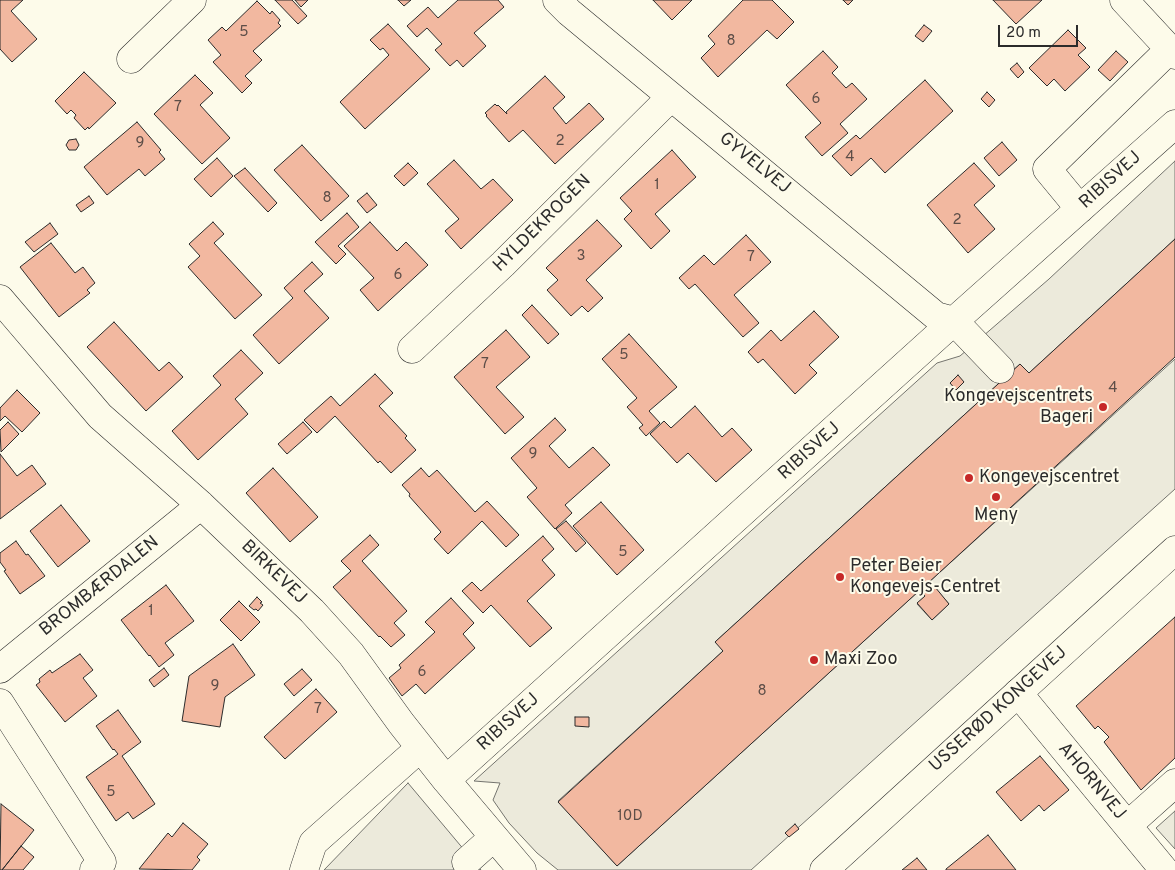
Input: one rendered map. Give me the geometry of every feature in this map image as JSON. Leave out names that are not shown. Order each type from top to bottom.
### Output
[{"type":"street","points":[[131,59],[192,0]]},
{"type":"street","name":"GYVELVEJ","points":[[557,0],[568,12],[936,316],[954,321]]},
{"type":"street","points":[[1080,209],[1047,169],[1172,52],[1124,0]]},
{"type":"street","name":"HYLDEKROGEN","points":[[412,349],[503,264],[671,97]]},
{"type":"street","name":"RIBISVEJ","points":[[446,780],[1175,124]]},
{"type":"street","name":"BIRKEVEJ","points":[[0,299],[100,416],[201,505],[312,611],[351,654],[420,748],[522,870]]},
{"type":"street","points":[[954,321],[1000,368]]},
{"type":"street","name":"BROMBÆRDALEN","points":[[0,669],[201,505]]},
{"type":"street","name":"USSERØD KONGEVEJ","points":[[824,870],[1175,550]]},
{"type":"street","name":"AHORNVEJ","points":[[1018,693],[1164,870]]},
{"type":"street","points":[[0,703],[102,862],[94,870]]},
{"type":"street","points":[[304,870],[313,844],[420,748]]},
{"type":"street","points":[[1128,825],[1175,783]]},
{"type":"street","points":[[466,862],[494,837]]},
{"type":"street","points":[[1164,870],[1175,861]]},
{"type":"shaded area","points":[[1175,161],[1175,239],[1029,373],[1020,364],[716,641],[723,651],[558,801],[617,866],[920,590],[925,596],[917,604],[932,620],[949,604],[928,583],[1175,359],[1175,489],[751,870],[558,870],[537,853],[509,823],[493,800],[500,783],[474,781],[937,363],[960,356],[1049,279]]},
{"type":"shaded area","points":[[408,783],[481,870],[324,870]]},
{"type":"shaded area","points":[[1175,811],[1175,849],[1156,828]]},
{"type":"building","points":[[0,0],[23,0],[11,11],[37,39],[12,62],[0,49]]},
{"type":"building","points":[[275,0],[292,0],[307,16],[298,24]]},
{"type":"building","points":[[295,0],[308,0],[301,7]]},
{"type":"building","points":[[398,0],[411,0],[404,6]]},
{"type":"building","points":[[458,0],[498,0],[504,7],[474,33],[486,46],[463,67],[457,60],[450,66],[435,50],[442,44],[427,28],[417,37],[407,26],[428,7],[438,18]]},
{"type":"building","points":[[653,0],[692,0],[672,20]]},
{"type":"building","points":[[743,0],[772,0],[794,22],[777,39],[767,30],[718,77],[701,58],[715,44],[708,36]]},
{"type":"building","points":[[843,0],[853,0],[848,5]]},
{"type":"building","points":[[993,0],[1042,0],[1016,24]]},
{"type":"building","points":[[257,1],[270,14],[272,11],[280,20],[278,23],[281,26],[253,51],[262,60],[245,76],[252,83],[242,93],[213,62],[221,55],[208,40],[222,27],[226,31]]},
{"type":"building","points":[[388,24],[430,69],[365,129],[340,102],[389,55],[383,48],[380,50],[370,40]]},
{"type":"building","points":[[924,25],[932,31],[923,42],[915,36]]},
{"type":"building","points":[[1068,30],[1086,48],[1078,55],[1090,67],[1065,91],[1054,79],[1047,86],[1029,68]]},
{"type":"building","points":[[823,51],[838,67],[832,73],[846,88],[852,83],[867,99],[840,124],[848,133],[822,156],[805,137],[821,123],[786,85]]},
{"type":"building","points":[[1116,51],[1128,62],[1110,81],[1098,70]]},
{"type":"building","points":[[1017,63],[1024,72],[1018,78],[1010,69]]},
{"type":"building","points":[[84,72],[116,103],[89,129],[88,127],[85,130],[74,118],[76,115],[71,110],[67,114],[55,101]]},
{"type":"building","points":[[195,75],[213,93],[200,105],[230,138],[202,164],[154,114]]},
{"type":"building","points":[[545,76],[565,97],[553,108],[566,124],[589,103],[604,119],[555,164],[523,130],[509,142],[485,113],[495,104],[507,114],[506,112]]},
{"type":"building","points":[[925,80],[953,111],[885,173],[871,158],[851,176],[832,156],[856,135],[860,139]]},
{"type":"building","points":[[987,92],[995,100],[989,107],[981,99]]},
{"type":"building","points":[[137,122],[161,150],[159,152],[165,159],[145,176],[139,169],[107,195],[84,167]]},
{"type":"building","points":[[76,139],[79,145],[76,150],[69,150],[66,145],[69,140]]},
{"type":"building","points":[[1002,142],[1017,160],[999,176],[984,158]]},
{"type":"building","points":[[302,145],[349,196],[321,221],[274,170]]},
{"type":"building","points":[[672,150],[696,177],[655,214],[670,231],[651,249],[624,219],[632,211],[620,198]]},
{"type":"building","points":[[217,158],[233,176],[211,197],[194,179]]},
{"type":"building","points":[[454,160],[481,189],[493,179],[513,200],[461,249],[445,231],[459,219],[427,184]]},
{"type":"building","points":[[408,163],[418,173],[404,186],[394,176]]},
{"type":"building","points":[[974,163],[995,186],[974,205],[995,229],[968,253],[927,205]]},
{"type":"building","points":[[245,168],[277,203],[268,212],[234,176]]},
{"type":"building","points":[[367,193],[377,205],[367,213],[357,201]]},
{"type":"building","points":[[89,196],[94,203],[81,212],[76,205]]},
{"type":"building","points":[[347,213],[359,227],[338,246],[346,254],[336,264],[315,242]]},
{"type":"building","points":[[597,220],[622,246],[586,280],[603,298],[588,312],[582,306],[571,316],[547,290],[558,280],[546,268]]},
{"type":"building","points":[[213,222],[224,234],[214,243],[262,295],[235,319],[188,267],[200,256],[189,244]]},
{"type":"building","points":[[370,222],[397,251],[406,242],[428,265],[378,311],[360,290],[374,278],[344,246]]},
{"type":"building","points":[[50,223],[58,234],[34,252],[25,242]]},
{"type":"building","points":[[746,235],[771,262],[734,295],[759,323],[743,337],[695,284],[689,289],[679,278],[704,255],[714,265]]},
{"type":"building","name":"Kongevejscentret","points":[[1175,239],[1175,357],[928,583],[933,589],[935,587],[949,604],[932,620],[917,603],[925,596],[920,590],[617,866],[558,802],[723,651],[715,642],[1020,364],[1029,373]]},
{"type":"building","points":[[51,243],[75,273],[83,267],[95,283],[87,290],[90,293],[59,317],[20,267]]},
{"type":"building","points":[[312,262],[323,274],[304,291],[329,318],[279,364],[253,335],[293,298],[284,288]]},
{"type":"building","points":[[532,305],[559,334],[548,344],[522,315]]},
{"type":"building","points":[[814,311],[839,337],[809,365],[817,373],[795,394],[763,359],[758,363],[748,352],[771,330],[781,341]]},
{"type":"building","points":[[114,322],[159,371],[169,362],[183,377],[146,411],[87,347]]},
{"type":"building","points":[[506,330],[530,357],[496,387],[524,417],[505,434],[454,377]]},
{"type":"building","points":[[629,334],[677,387],[649,411],[660,423],[646,436],[639,428],[643,425],[627,407],[637,398],[602,359]]},
{"type":"building","points":[[241,350],[263,373],[235,399],[248,414],[198,460],[172,431],[221,385],[213,376]]},
{"type":"building","points":[[375,374],[393,393],[379,406],[407,436],[405,438],[416,450],[391,473],[380,461],[378,463],[335,416],[317,433],[304,420],[331,396],[340,406]]},
{"type":"building","points":[[958,375],[964,382],[956,390],[950,383]]},
{"type":"building","points":[[17,390],[40,413],[22,432],[5,416],[0,421],[0,408]]},
{"type":"building","points":[[695,406],[722,437],[732,428],[752,450],[716,482],[688,453],[677,463],[650,434],[664,421],[671,428]]},
{"type":"building","points":[[555,418],[566,430],[549,446],[569,468],[593,447],[610,465],[565,505],[572,513],[555,529],[527,497],[537,488],[511,458]]},
{"type":"building","points":[[8,422],[19,434],[1,452],[0,430]]},
{"type":"building","points":[[303,422],[312,432],[287,454],[278,444]]},
{"type":"building","points":[[0,454],[17,476],[32,465],[46,484],[0,519]]},
{"type":"building","points":[[273,468],[318,517],[290,542],[246,493]]},
{"type":"building","points":[[421,468],[429,477],[437,470],[475,512],[487,501],[519,535],[506,547],[482,521],[448,554],[434,539],[441,532],[409,496],[410,494],[402,485]]},
{"type":"building","points":[[601,502],[644,550],[617,575],[573,526]]},
{"type":"building","points":[[61,505],[90,541],[58,567],[30,531]]},
{"type":"building","points":[[566,521],[586,543],[576,552],[556,529]]},
{"type":"building","points":[[370,535],[379,545],[362,561],[407,611],[394,623],[405,635],[391,647],[379,637],[333,587],[351,571],[341,561]]},
{"type":"building","points":[[543,536],[554,549],[542,560],[555,575],[527,601],[552,628],[530,647],[491,605],[483,613],[462,591],[472,582],[481,591]]},
{"type":"building","points":[[16,541],[45,576],[20,594],[0,562],[0,553]]},
{"type":"building","points":[[166,585],[194,621],[165,643],[174,655],[159,667],[121,620]]},
{"type":"building","points":[[257,597],[263,605],[258,611],[249,606]]},
{"type":"building","points":[[451,598],[474,623],[463,634],[475,648],[425,694],[416,684],[402,696],[389,678],[401,668],[399,665],[435,632],[425,622]]},
{"type":"building","points":[[239,601],[260,622],[241,641],[220,620]]},
{"type":"building","points":[[1175,617],[1175,758],[1141,790],[1104,742],[1109,737],[1098,726],[1095,729],[1076,706]]},
{"type":"building","points":[[233,644],[255,675],[225,697],[220,727],[182,721],[189,676]]},
{"type":"building","points":[[80,654],[93,670],[83,678],[97,696],[65,722],[36,685],[40,682],[39,679],[50,670],[52,673]]},
{"type":"building","points":[[164,668],[169,675],[154,687],[149,680]]},
{"type":"building","points":[[302,669],[312,680],[294,696],[284,684]]},
{"type":"building","points":[[316,689],[337,712],[285,759],[264,737]]},
{"type":"building","points":[[118,710],[141,742],[122,756],[155,804],[133,819],[128,812],[116,821],[86,777],[118,754],[96,726]]},
{"type":"building","points":[[575,717],[589,717],[589,727],[575,726]]},
{"type":"building","points":[[1040,756],[1069,790],[1044,811],[1039,805],[1021,821],[996,792]]},
{"type":"building","points":[[1,804],[34,830],[2,870],[0,870]]},
{"type":"building","points":[[183,823],[208,844],[197,857],[200,860],[192,870],[139,869],[168,833],[172,837]]},
{"type":"building","points":[[795,824],[799,829],[789,837],[785,833]]},
{"type":"building","points":[[988,835],[1016,870],[946,870],[946,869]]},
{"type":"building","points":[[21,846],[34,857],[23,870],[2,870]]},
{"type":"building","points":[[917,858],[927,870],[902,870]]},
{"type":"place","name":"Kongevejscentrets Bageri","points":[[1103,407]]},
{"type":"place","name":"Kongevejscentret","points":[[969,478]]},
{"type":"place","name":"Meny","points":[[996,497]]},
{"type":"place","name":"Peter Beier Kongevejs-Centret","points":[[840,577]]},
{"type":"place","name":"Maxi Zoo","points":[[814,660]]}]
